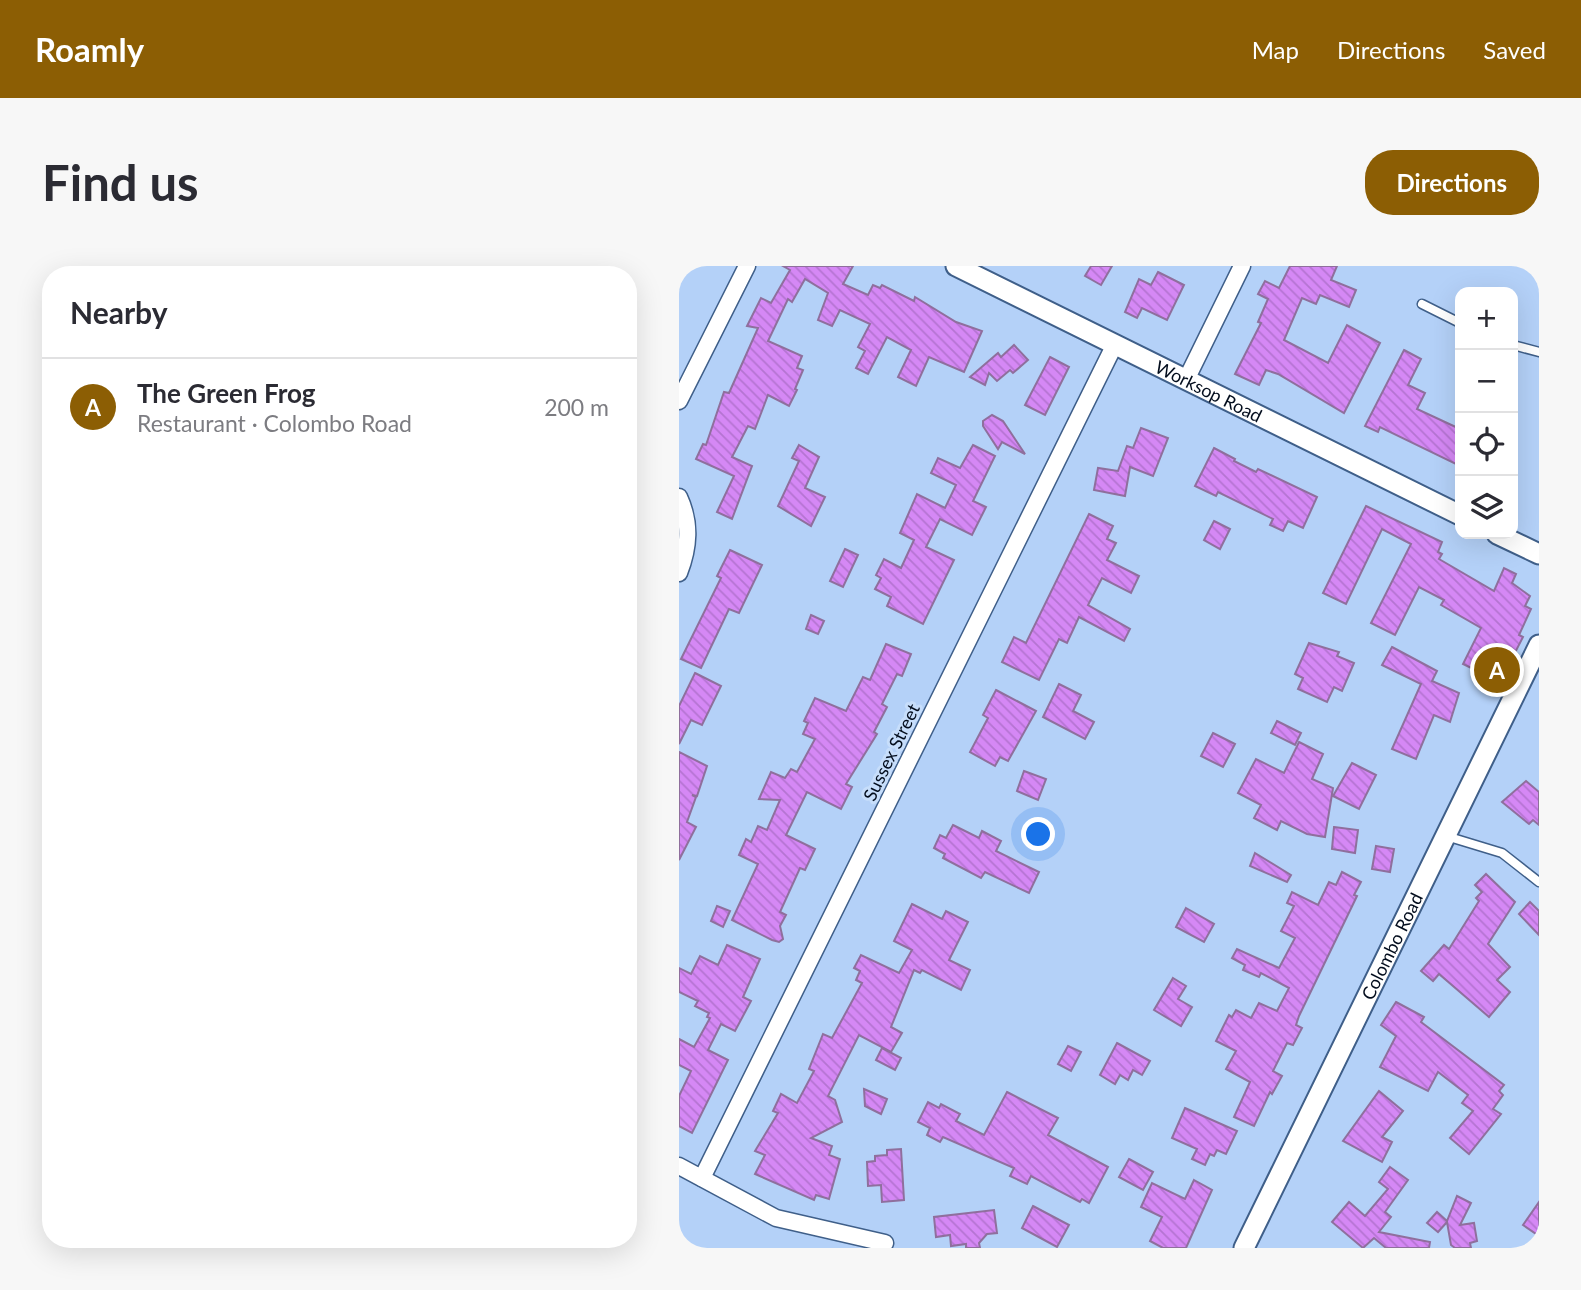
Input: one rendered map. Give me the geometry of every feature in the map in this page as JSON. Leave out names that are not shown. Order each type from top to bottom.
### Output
[{"type":"street","points":[[679,401],[747,266]]},
{"type":"street","points":[[1186,380],[1242,266]]},
{"type":"street","name":"Worksop Road","points":[[968,269],[1455,513]]},
{"type":"street","name":"Sussex Street","points":[[702,1178],[1115,344]]},
{"type":"street","points":[[679,497],[686,513],[688,541],[679,573]]},
{"type":"street","points":[[1508,539],[1539,554]]},
{"type":"street","name":"Colombo Road","points":[[1244,1248],[1539,645]]},
{"type":"street","points":[[679,1166],[776,1218],[885,1243]]},
{"type":"lane","points":[[1422,304],[1455,320]]},
{"type":"lane","points":[[1518,346],[1539,352]]},
{"type":"lane","points":[[1445,835],[1502,853],[1539,882]]},
{"type":"building","points":[[783,266],[853,266],[843,284],[868,295],[873,285],[880,288],[882,285],[914,301],[915,297],[956,322],[982,331],[964,372],[929,357],[916,386],[898,377],[911,350],[887,337],[868,374],[856,368],[865,351],[858,347],[870,324],[840,310],[832,326],[818,320],[828,293],[805,279],[792,302],[788,299],[768,341],[802,356],[797,368],[803,370],[795,389],[797,390],[789,406],[768,395],[755,429],[748,426],[732,457],[752,466],[732,519],[717,512],[734,476],[696,459],[703,444],[706,445],[724,392],[729,393],[758,328],[747,326],[761,298],[771,303],[790,270]]},
{"type":"building","points":[[1091,266],[1112,266],[1101,285],[1085,276]]},
{"type":"building","points":[[1290,266],[1337,266],[1331,280],[1356,290],[1349,307],[1320,295],[1316,304],[1302,298],[1284,340],[1328,363],[1347,325],[1380,343],[1344,413],[1278,374],[1266,370],[1259,385],[1235,374],[1261,323],[1258,322],[1268,299],[1258,294],[1265,281],[1279,288]]},
{"type":"building","points":[[1158,272],[1184,285],[1167,320],[1142,308],[1137,318],[1125,312],[1139,279],[1151,285]]},
{"type":"building","points":[[1014,345],[1028,360],[1013,373],[1010,370],[997,381],[989,373],[985,385],[970,377],[998,353],[1001,357]]},
{"type":"building","points":[[1404,350],[1421,359],[1408,385],[1425,393],[1417,409],[1455,427],[1455,464],[1380,427],[1378,432],[1365,426]]},
{"type":"building","points":[[1050,357],[1069,367],[1045,415],[1025,405]]},
{"type":"building","points":[[992,415],[1003,421],[1025,454],[1002,442],[998,449],[983,426],[983,421]]},
{"type":"building","points":[[1141,428],[1168,438],[1153,476],[1130,467],[1125,496],[1094,490],[1098,468],[1118,471],[1127,446],[1133,448]]},
{"type":"building","points":[[799,445],[819,457],[805,488],[825,497],[811,526],[778,506],[799,461],[792,458]]},
{"type":"building","points":[[973,445],[995,456],[973,501],[986,507],[972,535],[940,519],[926,547],[954,560],[923,624],[887,606],[891,597],[875,589],[881,578],[876,575],[884,559],[901,568],[914,540],[900,533],[917,494],[945,508],[956,485],[931,473],[938,458],[960,468]]},
{"type":"building","points":[[1214,448],[1256,472],[1258,469],[1317,497],[1303,528],[1288,521],[1283,531],[1270,525],[1273,519],[1218,492],[1216,496],[1195,486]]},
{"type":"building","points":[[1366,506],[1442,542],[1438,552],[1442,554],[1439,559],[1494,591],[1504,568],[1516,574],[1512,583],[1530,596],[1525,606],[1531,609],[1519,635],[1523,637],[1500,682],[1463,664],[1481,628],[1441,605],[1444,600],[1419,587],[1395,635],[1371,623],[1411,544],[1382,529],[1346,604],[1323,593]]},
{"type":"building","points":[[1089,514],[1113,526],[1107,539],[1116,543],[1107,560],[1139,576],[1131,593],[1102,578],[1088,605],[1130,629],[1124,641],[1079,617],[1067,643],[1059,639],[1039,680],[1002,662],[1014,637],[1026,643]]},
{"type":"building","points":[[1214,521],[1230,529],[1220,549],[1204,540]]},
{"type":"building","points":[[845,549],[858,555],[843,587],[830,581]]},
{"type":"building","points":[[730,550],[762,565],[739,613],[729,609],[701,668],[681,659],[721,578],[717,576]]},
{"type":"building","points":[[811,615],[824,621],[818,634],[806,629]]},
{"type":"building","points":[[1309,643],[1339,652],[1337,656],[1354,663],[1342,691],[1334,687],[1327,702],[1298,689],[1303,678],[1295,674]]},
{"type":"building","points":[[886,644],[911,654],[902,676],[897,674],[882,704],[887,707],[874,732],[877,734],[846,784],[852,787],[841,809],[807,792],[786,835],[815,849],[805,870],[800,868],[780,912],[786,915],[780,926],[783,939],[779,942],[772,940],[732,920],[758,864],[739,855],[746,839],[751,842],[758,826],[767,830],[780,800],[759,799],[771,772],[785,778],[791,769],[797,772],[815,739],[803,734],[808,723],[804,721],[815,698],[846,711],[863,677],[870,680]]},
{"type":"building","points":[[1392,647],[1437,671],[1432,681],[1459,693],[1450,722],[1434,715],[1416,759],[1392,749],[1421,684],[1382,665]]},
{"type":"building","points":[[695,673],[721,686],[702,725],[691,720],[679,744],[679,706]]},
{"type":"building","points":[[1059,684],[1081,695],[1073,711],[1094,722],[1085,739],[1043,717]]},
{"type":"building","points":[[996,690],[1036,711],[1008,761],[1000,757],[995,766],[970,752],[988,718],[983,715]]},
{"type":"building","points":[[1277,721],[1301,733],[1295,745],[1271,733]]},
{"type":"building","points":[[1213,733],[1235,744],[1223,767],[1201,756]]},
{"type":"building","points":[[1299,742],[1323,754],[1312,779],[1333,788],[1325,837],[1307,834],[1281,821],[1277,830],[1254,818],[1261,805],[1238,793],[1256,759],[1284,773]]},
{"type":"building","points":[[679,752],[707,766],[697,796],[692,795],[696,797],[687,822],[696,827],[679,860]]},
{"type":"building","points":[[1352,763],[1376,775],[1359,809],[1333,796]]},
{"type":"building","points":[[1024,771],[1046,779],[1038,800],[1017,791]]},
{"type":"building","points":[[1526,781],[1539,792],[1539,825],[1533,820],[1529,824],[1502,802]]},
{"type":"building","points":[[953,825],[979,838],[982,831],[1001,841],[996,851],[1039,872],[1029,893],[985,872],[981,878],[943,858],[945,854],[934,848],[940,835],[946,838]]},
{"type":"building","points":[[1334,827],[1358,830],[1355,853],[1332,849]]},
{"type":"building","points":[[1376,846],[1394,849],[1390,872],[1372,869]]},
{"type":"building","points":[[1255,853],[1291,875],[1287,882],[1250,866]]},
{"type":"building","points":[[1342,872],[1361,882],[1354,895],[1357,896],[1299,1016],[1296,1025],[1302,1028],[1293,1045],[1287,1043],[1273,1071],[1282,1076],[1272,1094],[1270,1092],[1254,1126],[1234,1117],[1250,1082],[1226,1069],[1236,1051],[1216,1041],[1229,1015],[1232,1017],[1236,1010],[1251,1018],[1259,1003],[1277,1011],[1289,988],[1261,973],[1259,977],[1243,970],[1245,965],[1232,958],[1237,949],[1279,968],[1295,938],[1281,931],[1294,906],[1287,903],[1292,892],[1318,905],[1329,882],[1336,885]]},
{"type":"building","points":[[1486,874],[1515,902],[1488,944],[1510,967],[1497,980],[1510,992],[1489,1017],[1439,974],[1433,981],[1421,971],[1444,945],[1449,949],[1479,901],[1476,898],[1482,892],[1475,885]]},
{"type":"building","points":[[1530,902],[1539,911],[1539,935],[1519,914]]},
{"type":"building","points":[[912,904],[942,919],[946,911],[968,922],[949,960],[970,970],[961,990],[922,970],[920,973],[914,970],[891,1027],[902,1033],[891,1052],[859,1035],[828,1096],[835,1100],[842,1122],[811,1138],[832,1146],[829,1155],[840,1159],[829,1199],[816,1195],[814,1200],[755,1174],[765,1155],[755,1151],[778,1113],[773,1111],[781,1094],[797,1103],[814,1071],[809,1069],[823,1034],[832,1038],[862,983],[856,980],[860,971],[854,968],[861,955],[899,973],[912,950],[894,941]]},
{"type":"building","points":[[717,906],[730,911],[723,927],[711,921]]},
{"type":"building","points":[[1186,908],[1214,924],[1204,942],[1176,927]]},
{"type":"building","points":[[727,945],[760,959],[743,997],[751,1001],[735,1031],[721,1024],[708,1050],[728,1060],[692,1133],[679,1126],[679,1096],[691,1071],[679,1065],[679,1039],[694,1047],[710,1018],[707,1017],[709,1013],[695,1006],[698,1001],[679,992],[679,968],[691,974],[700,956],[718,965]]},
{"type":"building","points":[[1173,978],[1186,986],[1178,999],[1192,1007],[1181,1026],[1154,1010]]},
{"type":"building","points":[[1396,1002],[1424,1017],[1421,1022],[1504,1085],[1499,1091],[1503,1095],[1493,1109],[1501,1114],[1469,1154],[1450,1138],[1473,1111],[1462,1103],[1468,1095],[1438,1072],[1428,1091],[1380,1067],[1396,1036],[1381,1025]]},
{"type":"building","points":[[1117,1043],[1150,1061],[1142,1075],[1133,1070],[1128,1080],[1120,1075],[1115,1084],[1100,1075]]},
{"type":"building","points":[[1068,1046],[1081,1052],[1071,1071],[1058,1064]]},
{"type":"building","points":[[882,1048],[901,1058],[895,1070],[876,1060]]},
{"type":"building","points":[[864,1089],[887,1099],[881,1114],[865,1106]]},
{"type":"building","points":[[1379,1091],[1403,1111],[1382,1137],[1392,1142],[1382,1162],[1343,1141]]},
{"type":"building","points":[[1007,1092],[1058,1118],[1048,1135],[1108,1167],[1089,1203],[1082,1199],[1080,1202],[1031,1176],[1027,1184],[1010,1176],[1014,1168],[943,1137],[940,1142],[927,1135],[930,1128],[918,1122],[928,1102],[939,1108],[941,1104],[960,1114],[956,1121],[984,1135]]},
{"type":"building","points":[[1185,1108],[1237,1131],[1226,1154],[1217,1150],[1214,1156],[1210,1154],[1205,1165],[1192,1159],[1197,1149],[1172,1138]]},
{"type":"building","points":[[901,1149],[904,1200],[882,1202],[881,1185],[868,1186],[867,1162],[875,1161],[875,1156],[887,1155],[887,1150]]},
{"type":"building","points":[[1129,1159],[1153,1172],[1143,1190],[1119,1177]]},
{"type":"building","points":[[1390,1167],[1408,1180],[1385,1212],[1391,1217],[1379,1232],[1430,1242],[1429,1248],[1386,1248],[1374,1238],[1363,1248],[1332,1222],[1349,1202],[1365,1216],[1388,1189],[1379,1182]]},
{"type":"building","points":[[1194,1180],[1212,1190],[1186,1248],[1163,1248],[1150,1241],[1162,1217],[1141,1207],[1152,1183],[1185,1199]]},
{"type":"building","points":[[1457,1196],[1471,1203],[1460,1225],[1474,1223],[1477,1241],[1470,1243],[1471,1248],[1455,1248],[1451,1245],[1447,1222],[1438,1232],[1427,1223],[1437,1212],[1447,1221]]},
{"type":"building","points":[[1539,1202],[1539,1236],[1523,1225]]},
{"type":"building","points":[[1033,1206],[1069,1225],[1057,1247],[1022,1228]]},
{"type":"building","points":[[994,1210],[997,1233],[987,1234],[979,1243],[980,1248],[966,1248],[966,1244],[951,1246],[950,1235],[936,1237],[934,1217]]},
{"type":"place","name":"The Green Frog","points":[[1497,670]]}]
